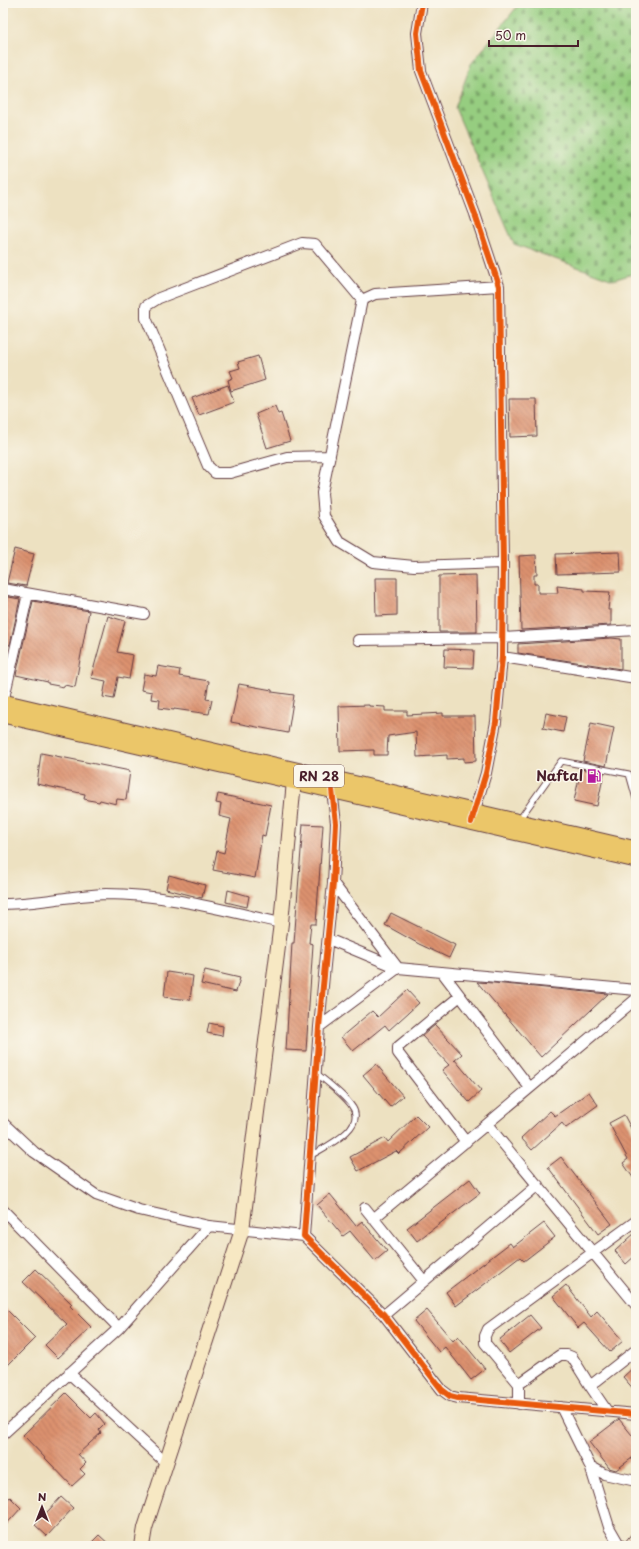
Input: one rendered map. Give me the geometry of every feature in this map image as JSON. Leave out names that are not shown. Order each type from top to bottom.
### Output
[{"type":"main road","name":"RN 28","points":[[3,702],[295,775],[472,817],[636,860]]},
{"type":"main road","name":"RN 28","points":[[3,715],[295,775],[332,790],[472,817],[518,821],[636,848]]},
{"type":"main road","points":[[142,1546],[145,1528],[242,1230],[281,923],[295,775]]},
{"type":"street","points":[[422,3],[417,33],[421,71],[475,214],[499,286],[503,563],[502,657],[496,722],[486,773],[472,817]]},
{"type":"street","points":[[330,456],[287,457],[230,473],[215,473],[208,466],[146,318],[146,306],[159,298],[302,243],[315,244],[362,300]]},
{"type":"street","points":[[362,300],[375,294],[499,286]]},
{"type":"street","points":[[362,300],[322,493],[324,516],[340,542],[373,562],[408,565],[503,563]]},
{"type":"street","points":[[3,589],[144,614]]},
{"type":"street","points":[[3,702],[28,594]]},
{"type":"street","points":[[358,640],[502,638],[636,630]]},
{"type":"street","points":[[502,657],[636,678]]},
{"type":"street","points":[[304,1236],[319,1028],[333,883],[336,823],[332,790]]},
{"type":"street","points":[[333,883],[398,968]]},
{"type":"street","points":[[3,904],[23,904],[60,898],[114,895],[174,899],[281,923]]},
{"type":"street","points":[[328,939],[398,968],[636,990]]},
{"type":"street","points":[[319,1028],[398,968]]},
{"type":"street","points":[[442,972],[530,1088]]},
{"type":"street","points":[[460,996],[398,1047],[397,1050],[466,1142]]},
{"type":"street","points":[[374,1219],[636,999]]},
{"type":"street","points":[[3,1123],[34,1152],[96,1195],[139,1210],[209,1226],[304,1236],[384,1315],[442,1390],[450,1396],[519,1404],[636,1414]]},
{"type":"street","points":[[487,1124],[636,1305]]},
{"type":"street","points":[[384,1315],[538,1185]]},
{"type":"street","points":[[365,1208],[424,1281]]},
{"type":"street","points":[[3,1210],[118,1328]]},
{"type":"street","points":[[519,1404],[519,1384],[485,1343],[484,1336],[488,1329],[636,1220]]},
{"type":"street","points":[[3,1434],[118,1328],[209,1226]]},
{"type":"street","points":[[590,1386],[636,1350]]},
{"type":"street","points":[[519,1384],[560,1354],[567,1354],[572,1357],[607,1411]]},
{"type":"street","points":[[69,1374],[166,1463]]},
{"type":"street","points":[[561,1407],[590,1466],[609,1527],[620,1546]]},
{"type":"street","points":[[590,1466],[604,1474],[636,1480]]},
{"type":"lane","points":[[518,821],[561,761],[629,774],[636,799]]},
{"type":"lane","points":[[310,1157],[347,1132],[354,1124],[356,1114],[352,1105],[316,1073]]},
{"type":"green space","points":[[520,3],[636,3],[636,273],[613,280],[514,244],[455,108],[471,64]]},
{"type":"building","points":[[258,356],[265,380],[231,391],[228,380],[233,378],[230,371],[240,368],[238,362]]},
{"type":"building","points":[[228,385],[234,402],[199,415],[192,398]]},
{"type":"building","points":[[509,399],[536,399],[537,436],[510,437]]},
{"type":"building","points":[[275,406],[278,414],[281,413],[290,441],[267,448],[256,414]]},
{"type":"building","points":[[15,549],[34,554],[26,586],[7,583]]},
{"type":"building","points":[[620,552],[621,572],[557,574],[556,554]]},
{"type":"building","points":[[536,555],[537,575],[534,575],[534,584],[538,584],[538,593],[558,593],[557,586],[584,589],[584,591],[610,592],[608,610],[611,610],[611,625],[521,630],[519,556]]},
{"type":"building","points":[[476,575],[477,632],[439,632],[439,576]]},
{"type":"building","points":[[375,578],[397,578],[397,615],[376,616]]},
{"type":"building","points":[[3,596],[20,599],[10,645],[3,644]]},
{"type":"building","points":[[33,601],[89,611],[75,687],[64,685],[64,687],[48,684],[48,682],[16,675]]},
{"type":"building","points":[[108,616],[125,621],[117,652],[133,655],[129,679],[118,677],[114,699],[103,697],[106,681],[91,678]]},
{"type":"building","points":[[611,638],[621,639],[621,669],[518,653],[518,644]]},
{"type":"building","points":[[445,649],[474,650],[473,668],[444,667]]},
{"type":"building","points":[[158,666],[180,670],[179,676],[209,681],[206,699],[212,700],[209,714],[159,708],[160,700],[151,699],[152,692],[141,690],[144,674],[156,676]]},
{"type":"building","points":[[239,684],[272,690],[272,692],[294,695],[288,733],[231,722]]},
{"type":"building","points":[[369,705],[385,707],[385,711],[407,711],[407,715],[443,713],[443,716],[475,716],[476,761],[464,762],[464,758],[447,759],[447,755],[417,757],[416,732],[388,736],[387,755],[374,755],[374,750],[340,751],[339,706]]},
{"type":"building","points":[[546,713],[566,717],[563,732],[543,728]]},
{"type":"building","points":[[591,723],[614,728],[606,766],[583,761]]},
{"type":"building","points":[[41,753],[130,771],[126,800],[117,799],[116,804],[100,800],[99,802],[84,799],[85,794],[37,784]]},
{"type":"building","points":[[581,769],[604,773],[597,806],[574,801]]},
{"type":"building","points":[[218,794],[271,805],[265,836],[262,835],[255,878],[213,870],[217,851],[224,853],[231,819],[219,816],[221,804],[216,803]]},
{"type":"building","points":[[303,824],[323,825],[316,924],[311,924],[309,943],[313,944],[306,1051],[286,1050],[292,943],[294,943]]},
{"type":"building","points":[[169,875],[205,885],[202,898],[166,889]]},
{"type":"building","points":[[228,890],[249,896],[247,907],[226,902]]},
{"type":"building","points":[[391,913],[455,945],[449,958],[419,944],[385,925]]},
{"type":"building","points":[[205,970],[240,978],[236,992],[201,984]]},
{"type":"building","points":[[167,972],[193,976],[190,1000],[164,997]]},
{"type":"building","points":[[477,982],[494,983],[608,994],[541,1057]]},
{"type":"building","points":[[407,990],[419,1003],[389,1030],[385,1025],[353,1051],[341,1037],[372,1011],[378,1017]]},
{"type":"building","points":[[209,1023],[223,1026],[222,1036],[207,1033]]},
{"type":"building","points":[[435,1025],[462,1054],[455,1060],[481,1091],[469,1102],[442,1070],[449,1065],[422,1036]]},
{"type":"building","points":[[376,1064],[403,1096],[390,1107],[363,1075]]},
{"type":"building","points":[[589,1092],[598,1105],[566,1128],[562,1123],[532,1150],[521,1138],[550,1111],[555,1116]]},
{"type":"building","points":[[416,1115],[428,1127],[399,1154],[396,1151],[358,1171],[350,1157],[385,1138],[388,1142]]},
{"type":"building","points":[[624,1115],[636,1138],[636,1182],[623,1163],[628,1159],[609,1123]]},
{"type":"building","points":[[561,1157],[612,1224],[598,1234],[548,1167]]},
{"type":"building","points":[[470,1179],[480,1193],[417,1241],[407,1228]]},
{"type":"building","points":[[330,1194],[356,1226],[362,1221],[387,1251],[375,1261],[350,1231],[343,1236],[317,1205]]},
{"type":"building","points":[[544,1223],[555,1237],[524,1261],[520,1257],[456,1306],[446,1292],[510,1243],[513,1247]]},
{"type":"building","points":[[636,1232],[636,1255],[626,1264],[615,1251]]},
{"type":"building","points":[[36,1269],[72,1304],[70,1306],[91,1327],[58,1358],[45,1345],[67,1324],[23,1282]]},
{"type":"building","points":[[566,1285],[591,1317],[597,1311],[623,1341],[610,1352],[584,1323],[578,1328],[553,1296]]},
{"type":"building","points":[[3,1306],[35,1338],[3,1370]]},
{"type":"building","points":[[427,1310],[453,1341],[458,1336],[485,1369],[471,1380],[445,1347],[439,1352],[414,1321]]},
{"type":"building","points":[[530,1315],[541,1328],[509,1353],[499,1340]]},
{"type":"building","points":[[636,1365],[636,1392],[623,1377]]},
{"type":"building","points":[[66,1393],[91,1418],[96,1413],[105,1424],[99,1430],[101,1433],[78,1454],[86,1463],[80,1469],[85,1474],[72,1486],[23,1435]]},
{"type":"building","points":[[619,1419],[636,1440],[636,1455],[616,1470],[609,1468],[589,1442]]},
{"type":"building","points":[[10,1497],[21,1508],[3,1528],[3,1505]]},
{"type":"building","points":[[61,1497],[73,1508],[47,1536],[35,1525]]},
{"type":"building","points":[[636,1528],[636,1546],[626,1546],[625,1542]]},
{"type":"building","points":[[99,1535],[111,1546],[88,1546]]},
{"type":"cycle path","points":[[422,3],[417,33],[421,71],[475,214],[499,286],[503,563],[502,657],[496,722],[486,773],[471,822]]},
{"type":"cycle path","points":[[332,790],[336,823],[333,883],[319,1027],[304,1236],[384,1315],[442,1390],[450,1396],[458,1398],[636,1414]]},
{"type":"place","name":"Naftal","points":[[594,776]]}]
